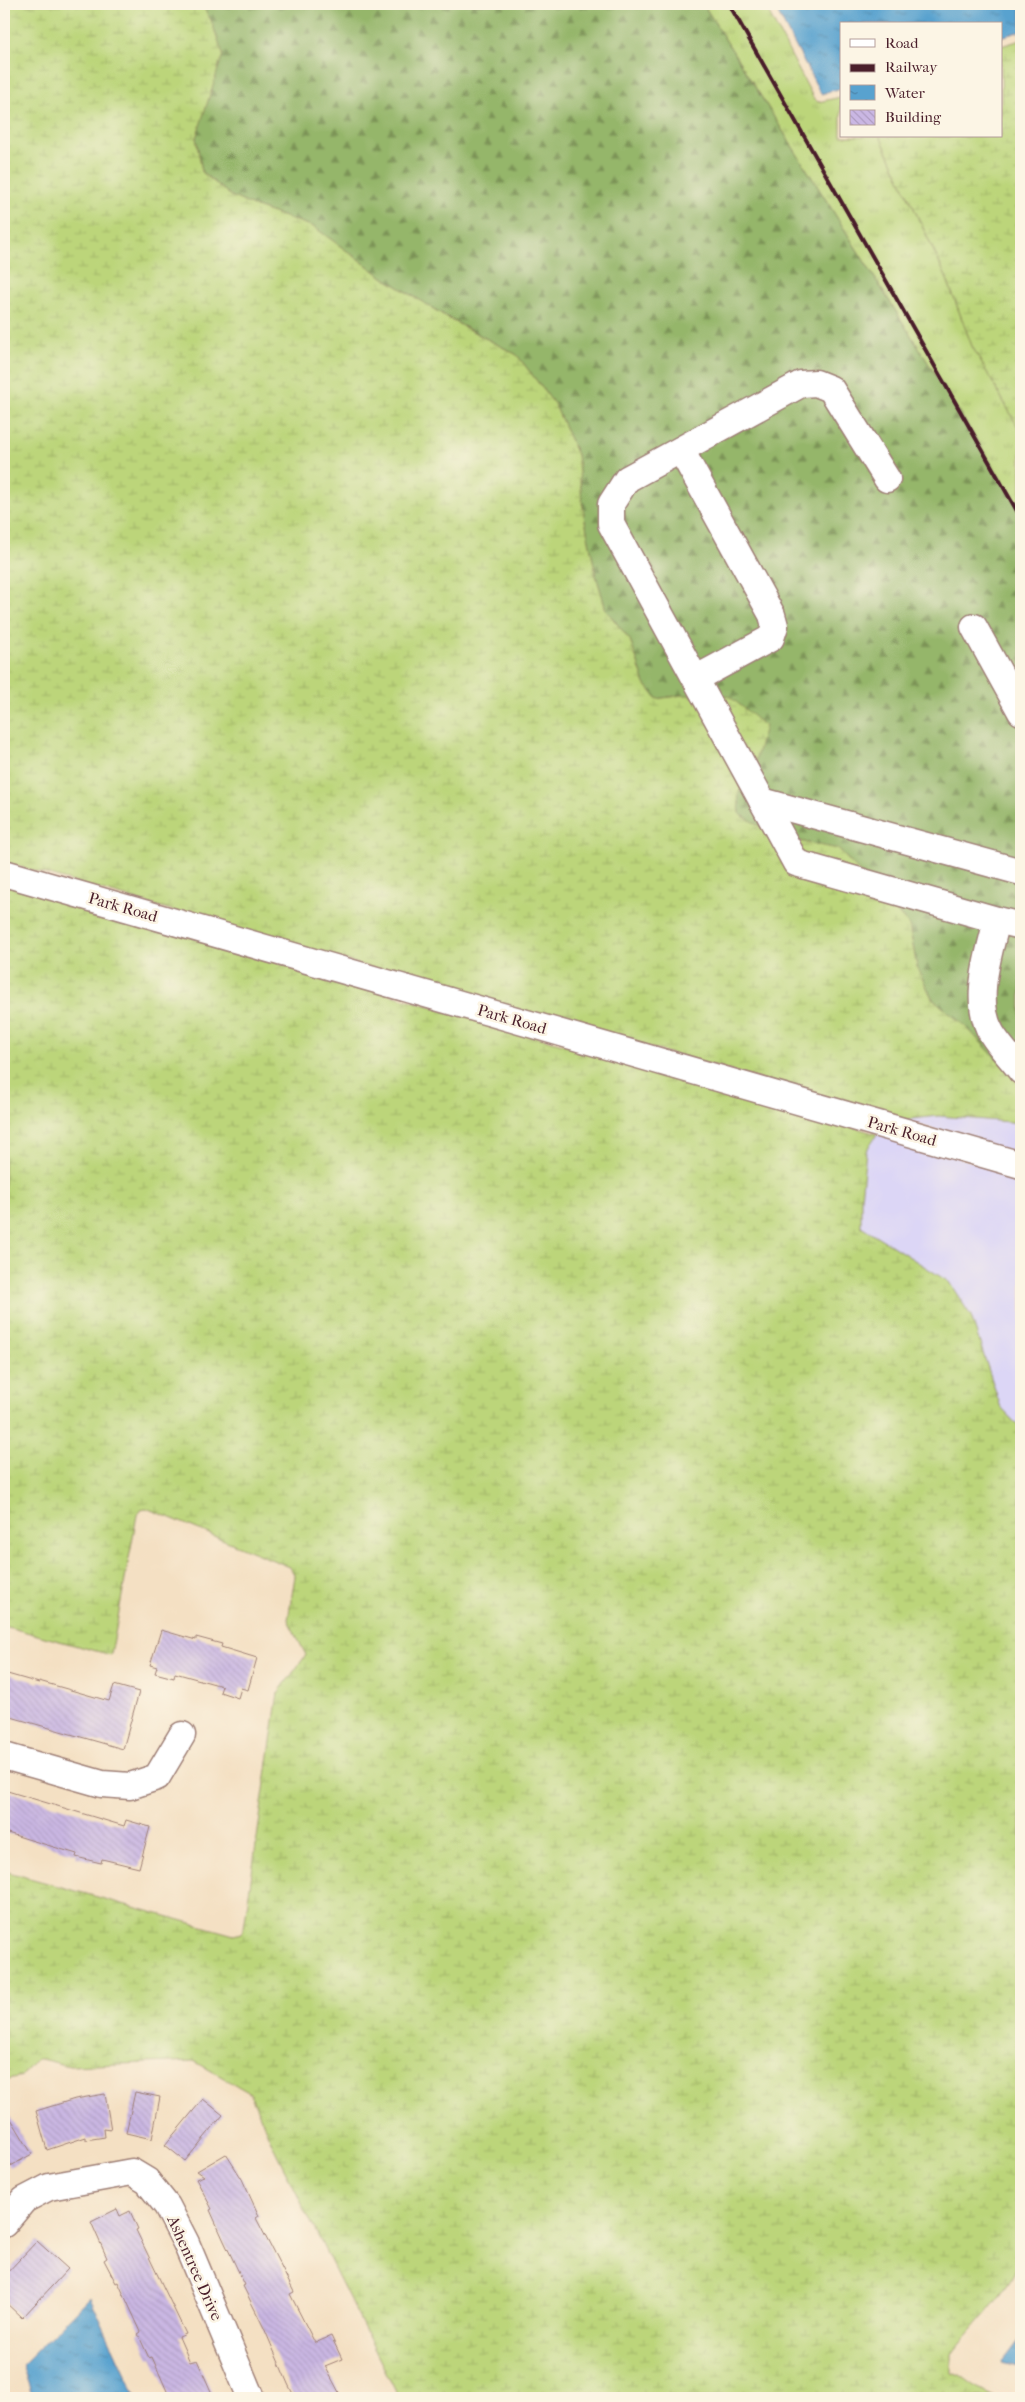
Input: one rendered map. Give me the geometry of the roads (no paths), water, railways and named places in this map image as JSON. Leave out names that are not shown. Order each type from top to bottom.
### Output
[{"type":"street","points":[[887,479],[831,389],[816,382],[801,384],[627,479],[611,504],[611,524],[697,678],[796,863],[1009,923],[984,978],[983,998],[985,1016],[992,1034],[1021,1070]]},
{"type":"street","points":[[681,450],[772,615],[775,626],[771,638],[697,678]]},
{"type":"street","points":[[974,627],[1021,712]]},
{"type":"street","points":[[762,802],[1021,872]]},
{"type":"street","name":"Park Road","points":[[4,873],[1021,1165]]},
{"type":"street","points":[[4,1756],[102,1784],[130,1786],[157,1777],[182,1735]]},
{"type":"street","name":"Ashentree Drive","points":[[4,2224],[24,2200],[49,2187],[132,2172],[147,2181],[167,2206],[186,2243],[251,2398]]},
{"type":"water","points":[[773,4],[1021,4],[1021,31],[1002,37],[1002,22],[840,22],[840,88],[821,94]]},
{"type":"water","points":[[90,2297],[136,2398],[33,2398],[22,2365]]},
{"type":"water","points":[[1021,2338],[1021,2368],[1002,2363]]},
{"type":"railway","points":[[729,4],[1021,518]]}]
